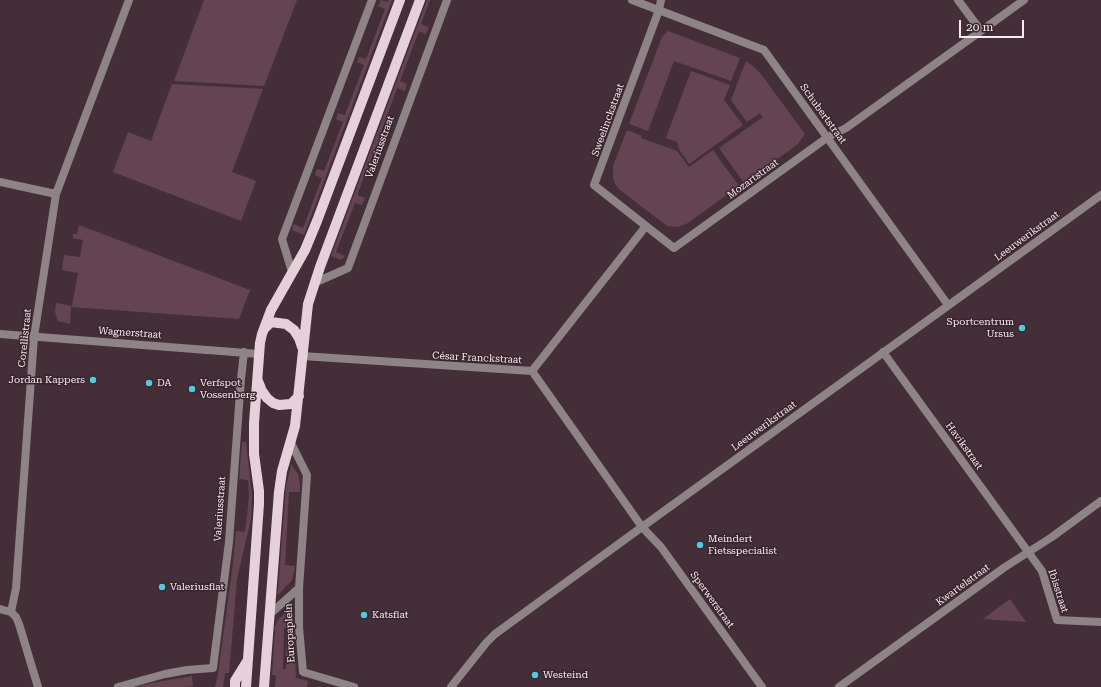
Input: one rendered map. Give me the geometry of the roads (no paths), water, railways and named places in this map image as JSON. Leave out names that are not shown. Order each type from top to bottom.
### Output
[{"type":"main road","points":[[246,687],[259,504],[253,430],[260,343],[271,310],[305,250],[317,221],[400,0]]},
{"type":"main road","name":"Valeriusstraat","points":[[264,687],[279,492],[282,471],[294,433],[308,304],[314,283],[420,0]]},
{"type":"main road","name":"Valeriusstraat","points":[[265,328],[271,322],[286,324],[294,330],[299,338],[303,353]]},
{"type":"main road","points":[[258,379],[262,391],[273,403],[279,405],[291,404],[299,396]]},
{"type":"main road","points":[[234,687],[235,681],[248,658]]},
{"type":"street","name":"Corellistraat","points":[[11,612],[16,588],[34,337],[56,194],[129,0]]},
{"type":"street","points":[[292,272],[282,239],[372,0]]},
{"type":"street","name":"Valeriusstraat","points":[[314,283],[348,268],[447,0]]},
{"type":"street","name":"Schubertstraat","points":[[632,0],[764,50],[948,305]]},
{"type":"street","name":"Sweelinckstraat","points":[[646,226],[594,185],[659,10],[661,0]]},
{"type":"street","points":[[958,0],[981,31]]},
{"type":"street","name":"Mozartstraat","points":[[646,226],[674,248],[828,137],[846,128],[1024,0]]},
{"type":"street","points":[[0,182],[56,194]]},
{"type":"street","name":"Leeuwerikstraat","points":[[451,687],[486,642],[495,634],[1101,195]]},
{"type":"street","points":[[532,371],[646,226]]},
{"type":"street","name":"Wagnerstraat","points":[[0,334],[260,354]]},
{"type":"street","name":"Valeriusstraat","points":[[118,687],[165,674],[187,670],[213,668],[230,542],[240,379],[244,352]]},
{"type":"street","name":"Havikstraat","points":[[883,352],[1029,551]]},
{"type":"street","name":"César Franckstraat","points":[[303,353],[532,371],[642,527]]},
{"type":"street","points":[[270,614],[298,588],[307,475],[291,443]]},
{"type":"street","name":"Kwartelstraat","points":[[839,687],[1005,567],[1052,537],[1101,501]]},
{"type":"street","name":"Sperwerstraat","points":[[642,527],[661,546],[762,687]]},
{"type":"street","name":"Ibisstraat","points":[[1029,551],[1042,571],[1057,620],[1101,622]]},
{"type":"street","name":"Europaplein","points":[[298,588],[299,627],[303,672],[354,687]]},
{"type":"street","points":[[0,609],[11,612],[20,624],[38,687]]},
{"type":"place","name":"Sportcentrum Ursus","points":[[1022,328]]},
{"type":"place","name":"Jordan Kappers","points":[[93,380]]},
{"type":"place","name":"DA","points":[[149,383]]},
{"type":"place","name":"Verfspot Vossenberg","points":[[192,389]]},
{"type":"place","name":"Meindert Fietsspecialist","points":[[700,545]]},
{"type":"place","name":"Valeriusflat","points":[[162,587]]},
{"type":"place","name":"Katsflat","points":[[364,615]]},
{"type":"place","name":"Westeind","points":[[535,675]]}]
